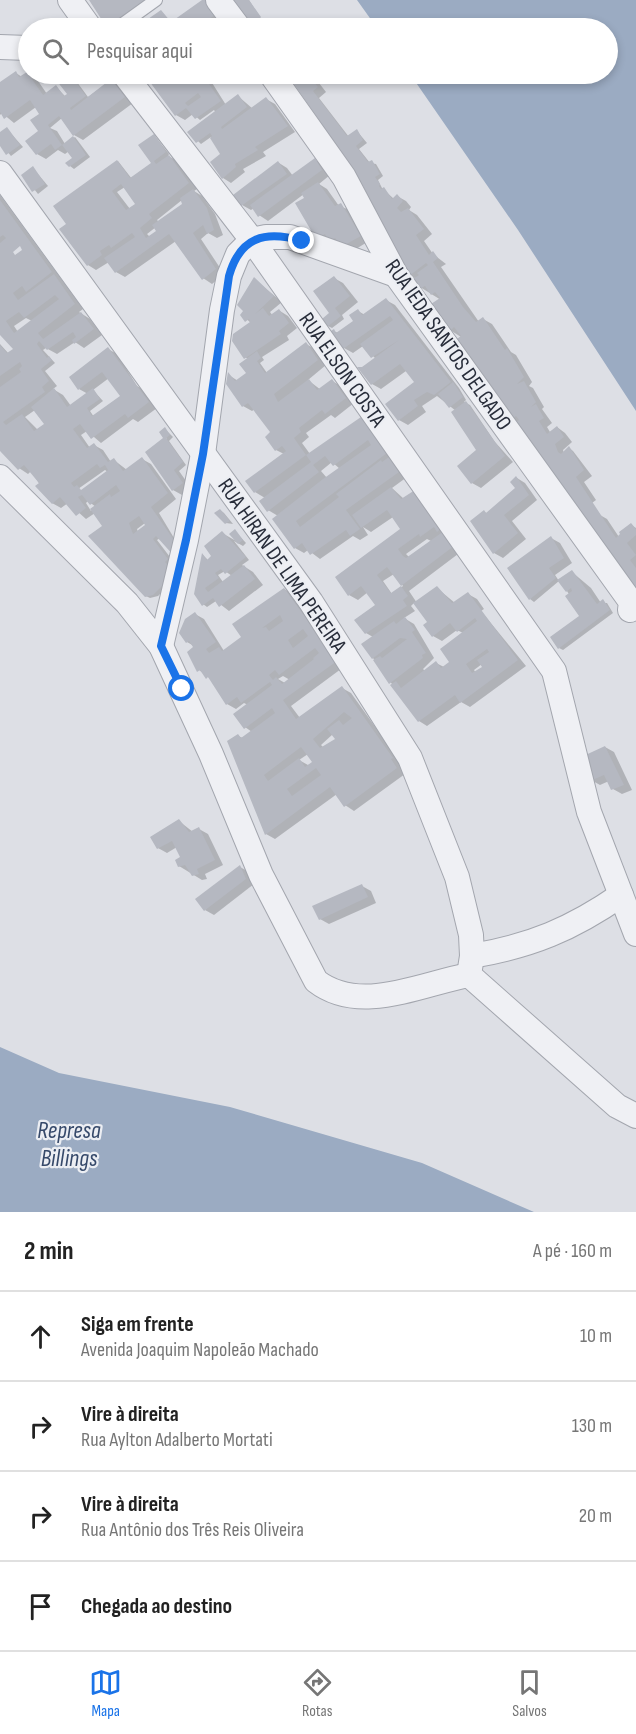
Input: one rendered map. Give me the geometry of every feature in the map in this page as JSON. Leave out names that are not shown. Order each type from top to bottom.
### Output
[{"type":"street","points":[[70,0],[83,18]]},
{"type":"street","points":[[218,0],[232,18]]},
{"type":"street","points":[[0,47],[18,48]]},
{"type":"street","name":"RUA ELSON COSTA","points":[[132,84],[252,240],[554,671],[580,785],[621,895]]},
{"type":"street","name":"RUA IEDA SANTOS DELGADO","points":[[278,84],[344,177],[396,275],[631,602],[630,610]]},
{"type":"street","name":"RUA HIRAN DE LIMA PEREIRA","points":[[0,173],[311,602],[410,758],[457,877],[471,935],[471,966]]},
{"type":"street","points":[[161,646],[184,551],[203,454],[229,276],[238,254],[252,240],[266,237],[290,237],[396,275]]},
{"type":"street","points":[[0,477],[127,603],[161,646],[211,754],[261,875],[306,965],[316,981],[329,991],[347,996],[372,997],[471,966],[502,951],[564,931],[621,895],[636,934]]},
{"type":"street","points":[[471,966],[617,1106],[636,1116]]},
{"type":"lane","points":[[131,18],[156,0]]},
{"type":"water","points":[[357,0],[636,0],[636,411],[518,230],[417,84],[618,84],[618,18],[370,18]]},
{"type":"water","name":"Represa Billings","points":[[0,1047],[59,1073],[230,1107],[422,1163],[534,1212],[0,1212]]},
{"type":"building","points":[[89,0],[147,0],[121,18],[101,18]]},
{"type":"building","points":[[202,0],[205,0],[215,15],[211,18],[177,18]]},
{"type":"building","points":[[232,0],[249,0],[261,17],[245,18]]},
{"type":"building","points":[[161,10],[168,18],[149,18]]},
{"type":"building","points":[[16,71],[18,84],[35,84],[43,95],[56,85],[64,96],[67,94],[59,84],[77,84],[86,96],[70,108],[71,110],[105,84],[115,84],[125,97],[73,136],[59,116],[48,125],[62,145],[55,150],[51,144],[36,155],[25,141],[38,131],[30,120],[39,114],[30,100],[4,119],[0,112],[0,82]]},
{"type":"building","points":[[151,84],[209,84],[221,101],[195,119],[186,108],[175,116]],"holes":[[[198,93],[201,97],[188,106],[185,103]]]},
{"type":"building","points":[[294,84],[315,84],[318,87],[313,91],[347,136],[357,129],[363,140],[356,146],[368,162],[372,160],[380,174],[375,177],[379,186],[381,189],[384,187],[392,199],[397,194],[403,201],[397,208],[401,212],[408,208],[424,229],[416,235],[429,255],[433,251],[438,258],[433,262],[463,307],[476,322],[483,317],[505,350],[507,348],[524,377],[517,384],[524,381],[536,402],[531,407],[536,404],[544,418],[539,421],[547,434],[557,426],[564,437],[555,444],[558,452],[561,454],[569,446],[584,470],[576,477],[616,538],[619,532],[631,523],[636,529],[636,535],[627,543],[636,555],[630,560],[636,568],[636,592],[513,424],[519,420],[516,416],[509,421],[454,341],[461,336],[454,327],[449,332],[431,304],[440,298],[435,292],[431,295],[425,286],[419,289],[413,279],[428,265],[426,263],[409,276],[365,201],[369,198],[363,186],[361,183],[357,186],[321,123]]},
{"type":"building","points":[[238,94],[247,107],[221,127],[222,129],[266,97],[288,126],[255,147],[258,150],[235,164],[236,167],[222,179],[210,162],[220,154],[210,138],[212,136],[210,133],[196,143],[187,132]]},
{"type":"building","points":[[7,127],[20,145],[6,155],[0,146],[0,132]]},
{"type":"building","points":[[154,134],[166,152],[154,161],[156,164],[169,155],[189,183],[149,214],[152,218],[140,228],[146,238],[156,231],[152,225],[182,204],[180,198],[193,189],[207,208],[214,230],[207,234],[203,225],[193,233],[216,269],[202,280],[169,234],[115,273],[104,258],[135,237],[132,233],[111,248],[109,245],[100,251],[102,255],[87,266],[59,229],[66,224],[53,206],[117,160],[130,178],[151,163],[138,145]],"holes":[[[121,184],[135,204],[126,210],[112,191]]]},
{"type":"building","points":[[73,136],[86,155],[69,167],[65,163],[72,158],[62,145]]},
{"type":"building","points":[[315,158],[322,170],[258,217],[250,205]]},
{"type":"building","points":[[278,161],[287,174],[241,206],[233,195]]},
{"type":"building","points":[[33,166],[45,184],[32,192],[21,175]]},
{"type":"building","points":[[318,182],[335,206],[341,203],[361,236],[341,247],[335,238],[329,242],[325,234],[316,239],[295,203],[304,198],[301,193]]},
{"type":"building","points":[[0,200],[52,272],[26,292],[22,286],[13,293],[18,300],[54,274],[75,304],[38,333],[43,339],[81,312],[94,329],[74,344],[72,340],[76,337],[73,332],[47,350],[39,341],[37,344],[47,358],[49,356],[52,360],[41,369],[49,381],[42,387],[45,392],[3,422],[6,425],[22,414],[34,431],[44,424],[31,407],[54,388],[67,407],[93,388],[100,399],[87,408],[92,416],[120,396],[102,372],[78,390],[69,377],[108,347],[149,402],[128,418],[125,414],[91,439],[80,424],[73,429],[87,448],[94,443],[108,462],[114,458],[123,471],[142,457],[168,493],[151,507],[174,540],[172,545],[177,547],[175,557],[156,536],[153,539],[168,559],[165,562],[168,565],[169,579],[153,595],[145,597],[88,536],[102,526],[90,509],[110,494],[111,497],[120,491],[116,485],[90,505],[82,495],[78,497],[86,508],[76,516],[60,497],[52,504],[35,486],[39,483],[24,465],[18,470],[0,451],[0,387],[21,372],[19,369],[22,366],[20,362],[0,376],[0,345],[7,353],[13,349],[0,335],[0,243],[6,238],[3,235],[0,237]],"holes":[[[20,246],[22,250],[15,255],[13,252]],[[55,295],[59,299],[14,333],[6,321],[19,312],[24,318]],[[97,464],[100,468],[105,465],[108,470],[81,490],[77,485],[74,487],[71,483]],[[139,516],[145,525],[133,534],[129,523]]]},
{"type":"building","points":[[334,276],[350,296],[335,308],[341,316],[327,327],[322,319],[329,313],[313,291]]},
{"type":"building","points":[[254,277],[274,296],[255,314],[263,308],[269,316],[279,309],[289,323],[279,331],[281,334],[244,359],[232,341],[233,334],[250,322],[249,319],[245,322],[240,315],[243,311],[237,305]]},
{"type":"building","points":[[386,298],[451,382],[434,395],[427,392],[414,400],[418,406],[398,421],[385,404],[414,382],[400,364],[371,385],[357,367],[362,367],[399,340],[371,358],[360,344],[393,320],[390,316],[343,349],[331,331],[334,329],[336,333],[353,321],[349,315],[358,309],[362,315]]},
{"type":"building","points":[[306,342],[318,360],[274,394],[278,402],[309,379],[317,390],[332,379],[346,398],[325,414],[322,410],[299,428],[301,432],[294,438],[306,455],[254,493],[245,481],[286,451],[282,446],[275,451],[265,437],[270,432],[248,403],[242,407],[226,384],[228,372],[235,381],[246,373],[239,364],[257,351],[261,358],[257,361],[265,373]]},
{"type":"building","points":[[453,382],[463,397],[449,408],[438,394]]},
{"type":"building","points":[[466,401],[505,456],[471,484],[457,466],[476,450],[451,412]]},
{"type":"building","points":[[361,417],[387,453],[296,521],[300,527],[339,497],[336,494],[381,460],[382,462],[389,457],[399,472],[346,510],[360,529],[350,536],[346,530],[310,555],[302,543],[294,549],[272,519],[371,445],[368,440],[333,466],[325,456],[313,465],[319,472],[267,512],[259,501],[311,462],[306,455]]},
{"type":"building","points":[[165,427],[170,435],[166,438],[183,462],[174,470],[183,483],[172,491],[145,452],[163,438],[159,432]]},
{"type":"building","points":[[516,476],[529,495],[504,515],[518,533],[493,554],[470,521],[484,510],[486,513],[515,488],[510,482]]},
{"type":"building","points":[[391,487],[401,499],[415,490],[442,528],[437,532],[434,527],[420,537],[419,534],[398,549],[406,558],[444,531],[454,546],[401,586],[408,596],[403,600],[407,606],[365,634],[354,620],[375,605],[361,586],[348,596],[335,577],[400,529],[387,510],[361,528],[352,515]],"holes":[[[387,567],[401,586],[391,593],[377,575]]]},
{"type":"building","points":[[220,509],[230,521],[225,524],[214,513]]},
{"type":"building","points":[[235,529],[243,540],[238,544],[229,534]]},
{"type":"building","points":[[222,531],[246,557],[225,574],[221,569],[215,573],[219,578],[205,588],[208,592],[244,565],[255,579],[219,607],[213,598],[202,606],[194,594],[202,553],[207,560],[211,556],[204,546]]},
{"type":"building","points":[[551,536],[564,558],[549,568],[556,578],[529,600],[507,568]]},
{"type":"building","points":[[572,570],[597,604],[603,599],[610,610],[558,649],[550,637],[579,616],[565,596],[572,591],[571,588],[566,592],[557,580]]},
{"type":"building","points":[[437,586],[452,603],[468,592],[518,660],[460,703],[455,695],[418,722],[390,685],[396,681],[401,688],[436,661],[441,668],[449,662],[440,649],[477,621],[475,618],[457,632],[450,623],[432,637],[423,625],[427,622],[413,603]],"holes":[[[487,649],[489,652],[477,660],[482,667],[472,673],[466,664]]]},
{"type":"building","points":[[284,588],[337,661],[283,700],[296,719],[342,686],[393,758],[391,759],[397,768],[344,807],[330,787],[265,835],[227,741],[238,734],[241,738],[275,713],[272,708],[244,729],[233,714],[272,685],[270,682],[241,703],[237,697],[226,705],[208,677],[206,679],[200,670],[197,672],[187,652],[193,647],[189,641],[186,643],[179,633],[185,619],[195,612],[216,642],[206,649],[209,653],[219,647],[222,651],[241,637],[232,624]],"holes":[[[280,615],[283,621],[269,631],[266,627],[262,628]],[[303,629],[308,636],[293,648],[288,640]],[[315,648],[319,653],[282,684],[276,677],[273,680],[269,675],[275,670],[279,675]],[[344,712],[352,718],[343,725],[339,720],[327,729],[335,739],[320,748],[313,739]],[[301,747],[312,762],[305,767],[299,758],[268,781],[264,775]],[[316,768],[321,775],[292,796],[287,789]]]},
{"type":"building","points":[[405,617],[415,630],[412,632],[426,653],[422,655],[423,658],[389,684],[373,660],[380,656],[382,658],[407,639],[400,638],[372,659],[361,644],[394,621],[396,624]]},
{"type":"building","points":[[605,746],[624,785],[611,790],[604,775],[590,781],[579,758]]},
{"type":"building","points":[[179,819],[189,832],[199,827],[215,860],[197,869],[199,874],[192,876],[185,865],[178,867],[175,860],[180,857],[172,841],[157,849],[150,837]]},
{"type":"building","points":[[240,865],[246,879],[204,911],[195,899]]},
{"type":"building","points":[[362,884],[368,897],[319,920],[312,906]]},
{"type":"route","points":[[182,689],[161,646],[174,595],[203,454],[222,310],[229,276],[238,254],[252,240],[277,236],[302,241]]}]
